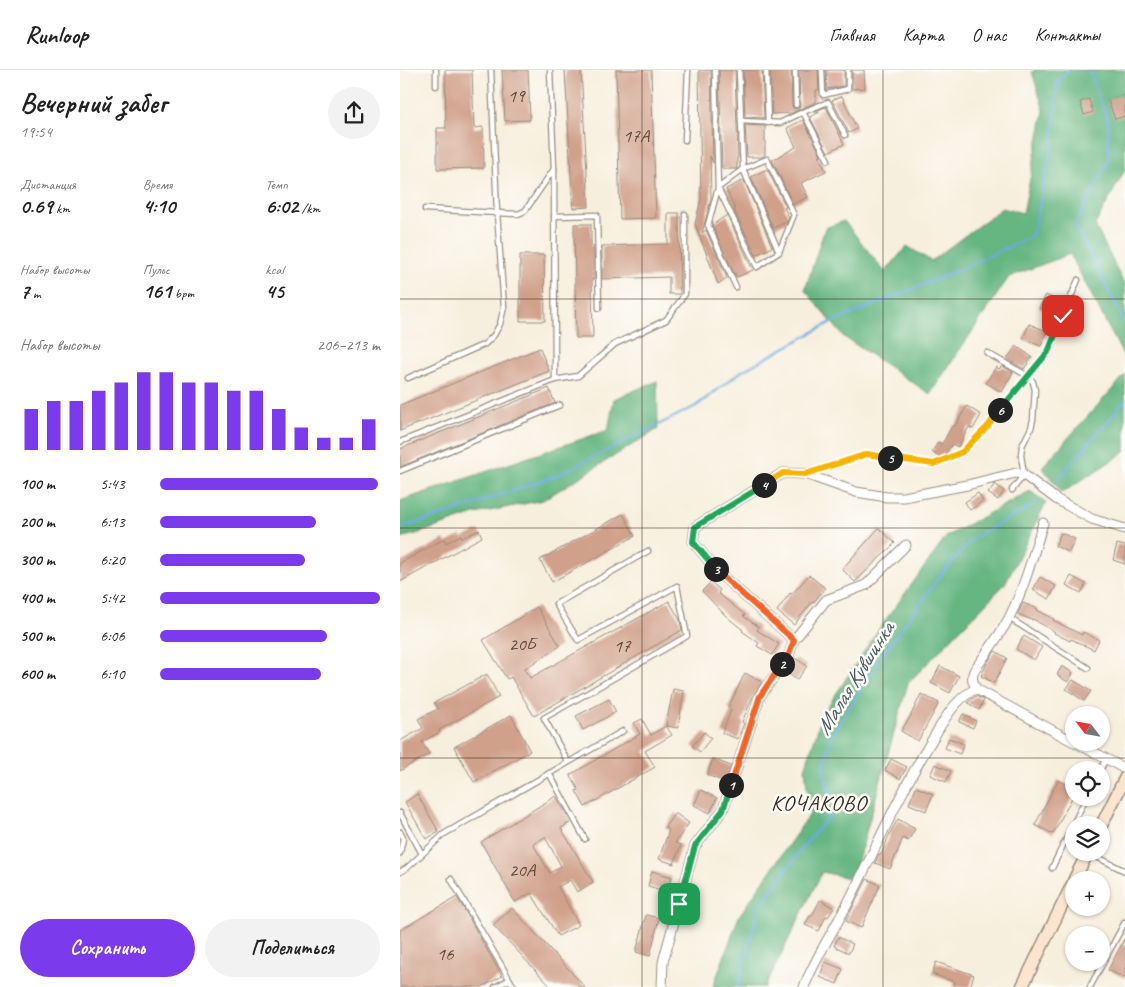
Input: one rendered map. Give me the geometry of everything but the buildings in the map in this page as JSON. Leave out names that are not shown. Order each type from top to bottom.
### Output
[{"type":"main road","points":[[1106,816],[1125,778]]},
{"type":"main road","points":[[1022,987],[1065,899]]},
{"type":"street","points":[[794,640],[721,575],[693,542],[695,527],[783,473],[806,474],[856,492],[887,497],[904,497],[1016,473],[1024,475],[1056,499],[1092,519],[1125,529]]},
{"type":"street","points":[[804,987],[918,762],[1009,618],[1043,523]]},
{"type":"street","points":[[662,987],[663,962],[695,846],[723,810],[760,696],[789,654],[794,640],[826,600],[866,585],[906,545]]},
{"type":"street","points":[[972,676],[976,689],[1065,737]]},
{"type":"street","points":[[957,703],[976,689]]},
{"type":"street","points":[[1091,751],[1125,769]]},
{"type":"lane","points":[[436,70],[436,86]]},
{"type":"lane","points":[[408,378],[484,344],[494,334],[500,324],[504,307],[497,213],[491,70]]},
{"type":"lane","points":[[550,70],[554,170],[555,380]]},
{"type":"lane","points":[[685,140],[688,70]]},
{"type":"lane","points":[[715,70],[718,188],[708,225],[736,287]]},
{"type":"lane","points":[[739,70],[744,169],[779,252]]},
{"type":"lane","points":[[766,70],[768,122]]},
{"type":"lane","points":[[795,70],[796,105]]},
{"type":"lane","points":[[822,70],[823,95],[848,89],[848,70]]},
{"type":"lane","points":[[741,121],[780,123],[828,102],[845,135]]},
{"type":"lane","points":[[803,112],[828,160]]},
{"type":"lane","points":[[767,160],[794,215],[779,252],[757,268],[718,188],[744,169],[767,160]]},
{"type":"lane","points":[[425,209],[518,214],[525,211],[554,170]]},
{"type":"lane","points":[[400,442],[555,380],[578,376],[615,344],[666,320],[685,294],[685,214]]},
{"type":"lane","points":[[554,216],[597,215],[599,308]]},
{"type":"lane","points":[[806,474],[867,454],[934,464],[962,452],[988,426],[1048,352],[1078,280]]},
{"type":"lane","points":[[987,352],[1028,376],[1033,382],[1035,390],[1033,420],[1020,454],[1024,475],[1012,490]]},
{"type":"lane","points":[[400,471],[560,405]]},
{"type":"lane","points":[[568,762],[544,718],[687,636],[677,586],[578,640],[556,604],[648,551]]},
{"type":"lane","points":[[1009,618],[1088,668]]},
{"type":"lane","points":[[400,872],[407,868],[444,834],[623,731]]},
{"type":"lane","points":[[549,773],[585,839]]},
{"type":"lane","points":[[1052,868],[1082,806]]},
{"type":"lane","points":[[400,813],[422,854]]},
{"type":"lane","points":[[400,832],[404,838],[400,854]]},
{"type":"lane","points":[[1104,861],[1125,871]]},
{"type":"lane","points":[[451,879],[514,987]]},
{"type":"lane","points":[[1090,987],[1125,922]]},
{"type":"lane","points":[[495,987],[509,980]]},
{"type":"green space","points":[[1034,70],[1125,70],[1125,170],[1095,225],[1125,286],[1125,359],[1070,254],[1009,277],[930,394],[844,337],[805,290],[825,228],[844,221],[885,272],[907,246],[931,261],[1002,208],[1023,213],[1044,111],[1032,72]]},
{"type":"green space","points":[[1125,375],[1125,452],[1062,493],[1042,467]]},
{"type":"green space","points":[[657,381],[658,429],[543,500],[475,514],[400,538],[400,501],[608,430],[614,399]]},
{"type":"green space","points":[[1030,491],[1046,503],[1005,584],[908,683],[853,879],[822,872],[765,987],[713,987],[739,916],[810,814],[805,769],[822,715],[879,629],[947,536]]},
{"type":"waterway","points":[[400,528],[558,475],[696,406],[742,371],[828,324],[956,271],[1032,236],[1052,147],[1058,81],[1069,70]]},
{"type":"waterway","name":"Малая Кувшинка","points":[[1089,70],[1108,121],[1109,160],[1075,225],[1125,323]]},
{"type":"waterway","name":"Малая Кувшинка","points":[[1060,477],[1125,401]]},
{"type":"waterway","name":"Малая Кувшинка","points":[[738,987],[758,909],[802,848],[835,809],[823,770],[831,738],[879,660],[936,581],[973,538],[1035,504]]},
{"type":"district","name":"КОЧАКОВО","points":[[819,802]]},
{"type":"route","points":[[679,904],[695,846],[723,810],[760,696],[789,654],[794,640],[721,575],[693,542],[695,527],[783,473],[806,474],[867,454],[934,464],[962,452],[988,426],[1048,352],[1063,316]]}]
